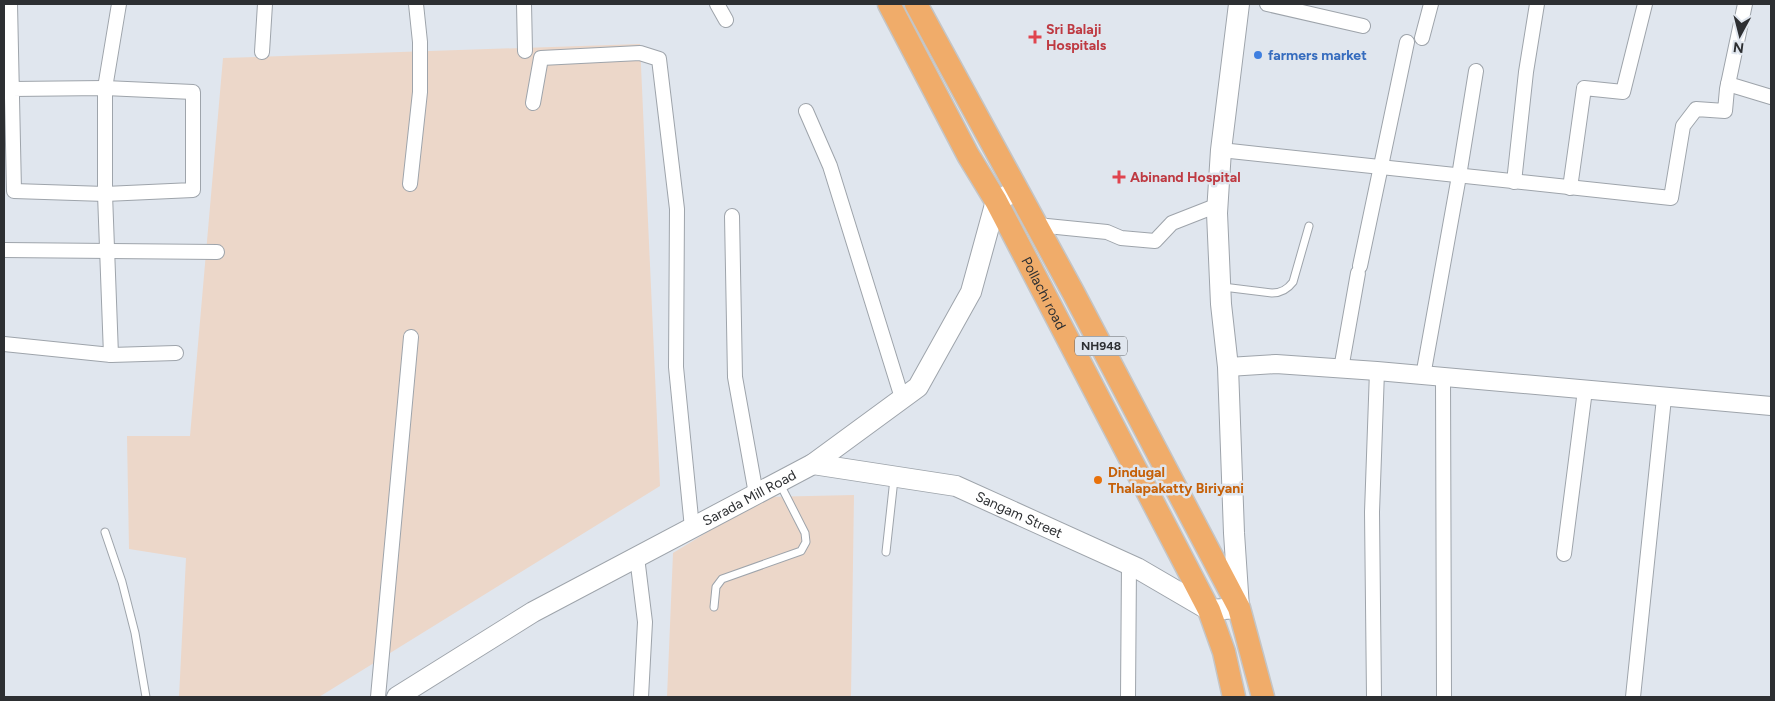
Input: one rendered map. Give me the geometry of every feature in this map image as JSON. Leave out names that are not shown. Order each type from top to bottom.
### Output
[{"type":"highway","name":"Pollachi road","points":[[889,4],[968,155],[996,201],[1210,610],[1224,652],[1234,697]]},
{"type":"highway","name":"NH948","points":[[916,4],[1037,225],[1239,608],[1263,697]]},
{"type":"main road","points":[[1210,610],[1239,608],[1234,533],[1228,367],[1220,287],[1218,205],[1221,150],[1239,4]]},
{"type":"main road","points":[[996,201],[1018,190]]},
{"type":"main road","name":"Sarada Mill Road","points":[[397,697],[533,612],[813,464],[918,387],[971,292],[996,201]]},
{"type":"main road","name":"Sangam Street","points":[[813,464],[956,486],[1129,564],[1210,610]]},
{"type":"street","points":[[10,4],[14,191],[105,194],[193,190],[193,92],[105,88],[12,90]]},
{"type":"street","points":[[110,355],[105,194],[105,88],[119,4]]},
{"type":"street","points":[[262,52],[265,4]]},
{"type":"street","points":[[410,184],[420,92],[420,42],[416,4]]},
{"type":"street","points":[[524,4],[525,51]]},
{"type":"street","points":[[717,4],[726,20]]},
{"type":"street","points":[[1268,4],[1363,26]]},
{"type":"street","points":[[1422,38],[1431,4]]},
{"type":"street","points":[[1514,182],[1526,72],[1537,4]]},
{"type":"street","points":[[1570,188],[1584,88],[1623,92],[1645,4]]},
{"type":"street","points":[[1221,150],[1671,198],[1683,126],[1696,109],[1724,111],[1745,4]]},
{"type":"street","points":[[1341,369],[1359,270],[1407,42]]},
{"type":"street","points":[[533,103],[541,58],[640,53],[659,59],[677,209],[676,367],[692,528]]},
{"type":"street","points":[[1423,376],[1476,71]]},
{"type":"street","points":[[1728,84],[1771,97]]},
{"type":"street","points":[[806,111],[830,166],[902,398]]},
{"type":"street","points":[[1037,225],[1107,232],[1120,238],[1155,241],[1172,223],[1218,205]]},
{"type":"street","points":[[732,216],[735,377],[756,494]]},
{"type":"street","points":[[4,250],[217,252]]},
{"type":"street","points":[[378,697],[411,337]]},
{"type":"street","points":[[4,344],[110,355],[176,353]]},
{"type":"street","points":[[1228,367],[1276,364],[1377,371],[1771,406]]},
{"type":"street","points":[[1374,697],[1372,512],[1377,371]]},
{"type":"street","points":[[1443,378],[1444,697]]},
{"type":"street","points":[[1564,554],[1584,390]]},
{"type":"street","points":[[1633,697],[1664,398]]},
{"type":"street","points":[[637,557],[645,622],[641,697]]},
{"type":"street","points":[[1128,697],[1129,564]]},
{"type":"lane","points":[[1220,287],[1272,293],[1278,293],[1289,287],[1309,226]]},
{"type":"lane","points":[[886,552],[894,476]]},
{"type":"lane","points":[[714,607],[716,587],[722,579],[801,551],[806,542],[805,533],[779,482]]},
{"type":"lane","points":[[105,532],[124,590],[135,632],[146,697]]},
{"type":"shaded area","points":[[640,44],[660,486],[319,697],[179,697],[186,558],[129,549],[127,436],[190,436],[223,58]]},
{"type":"shaded area","points":[[854,495],[851,697],[667,697],[673,553],[765,497]]},
{"type":"place","name":"Sri Balaji Hospitals","points":[[1035,37]]},
{"type":"place","name":"farmers market","points":[[1258,55]]},
{"type":"place","name":"Abinand Hospital","points":[[1119,177]]},
{"type":"place","name":"Dindugal Thalapakatty Biriyani","points":[[1098,480]]}]
